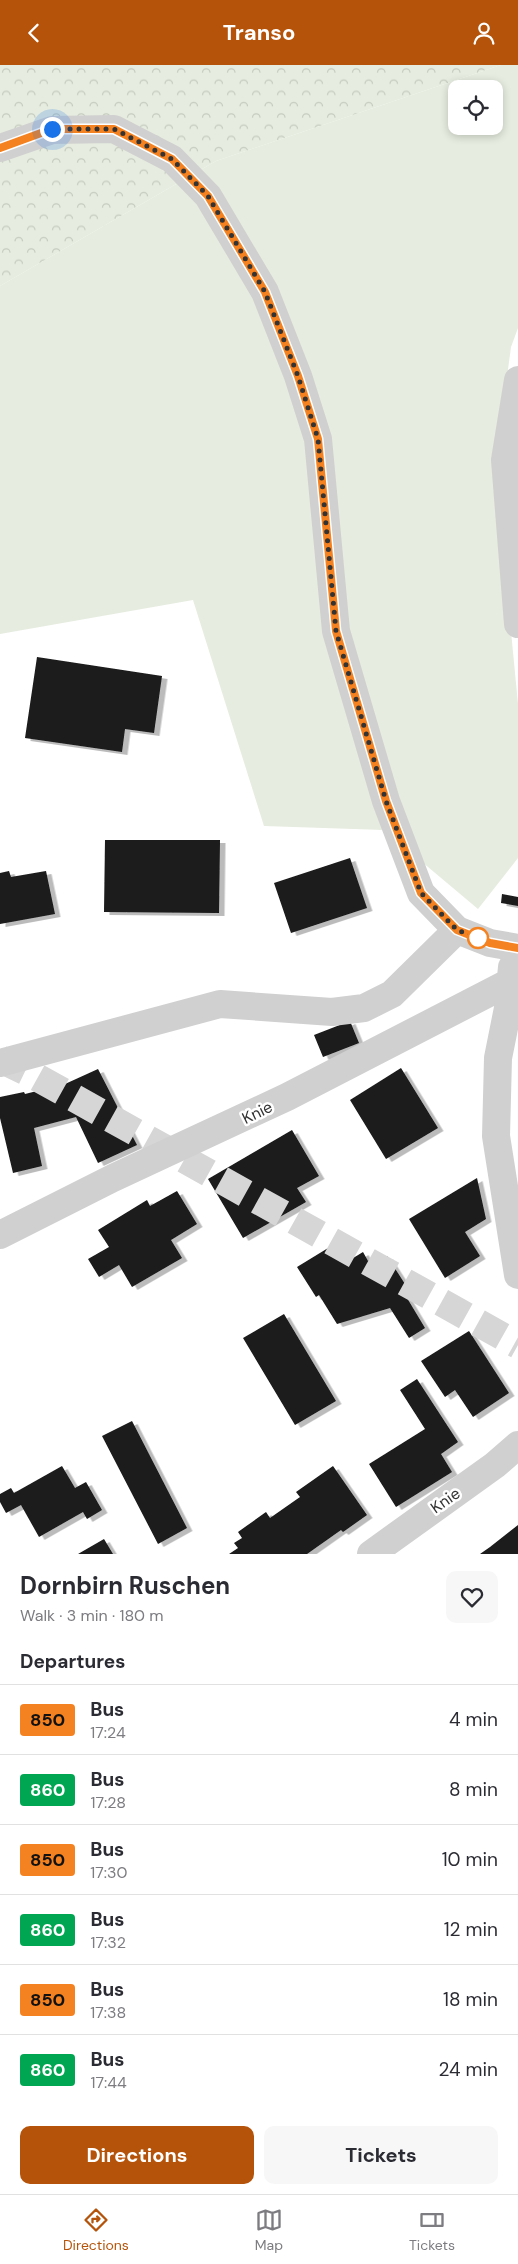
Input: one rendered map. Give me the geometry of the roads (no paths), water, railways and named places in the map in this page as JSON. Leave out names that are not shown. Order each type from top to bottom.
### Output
[{"type":"street","points":[[0,148],[52,129],[114,129],[172,159],[208,196],[265,292],[298,376],[318,439],[336,631],[383,792],[421,893],[457,930],[490,943],[516,948],[508,1008],[498,1058],[496,1136],[518,1275]]},
{"type":"street","points":[[518,380],[505,461],[518,624]]},
{"type":"street","points":[[0,1063],[220,1004],[332,1012],[364,1008],[392,994],[457,930]]},
{"type":"street","name":"Knie","points":[[0,1235],[113,1178],[287,1097],[510,982]]},
{"type":"street","name":"Knie","points":[[371,1554],[495,1465],[518,1445]]},
{"type":"tunnel","points":[[0,1059],[31,1074],[518,1345]]}]
